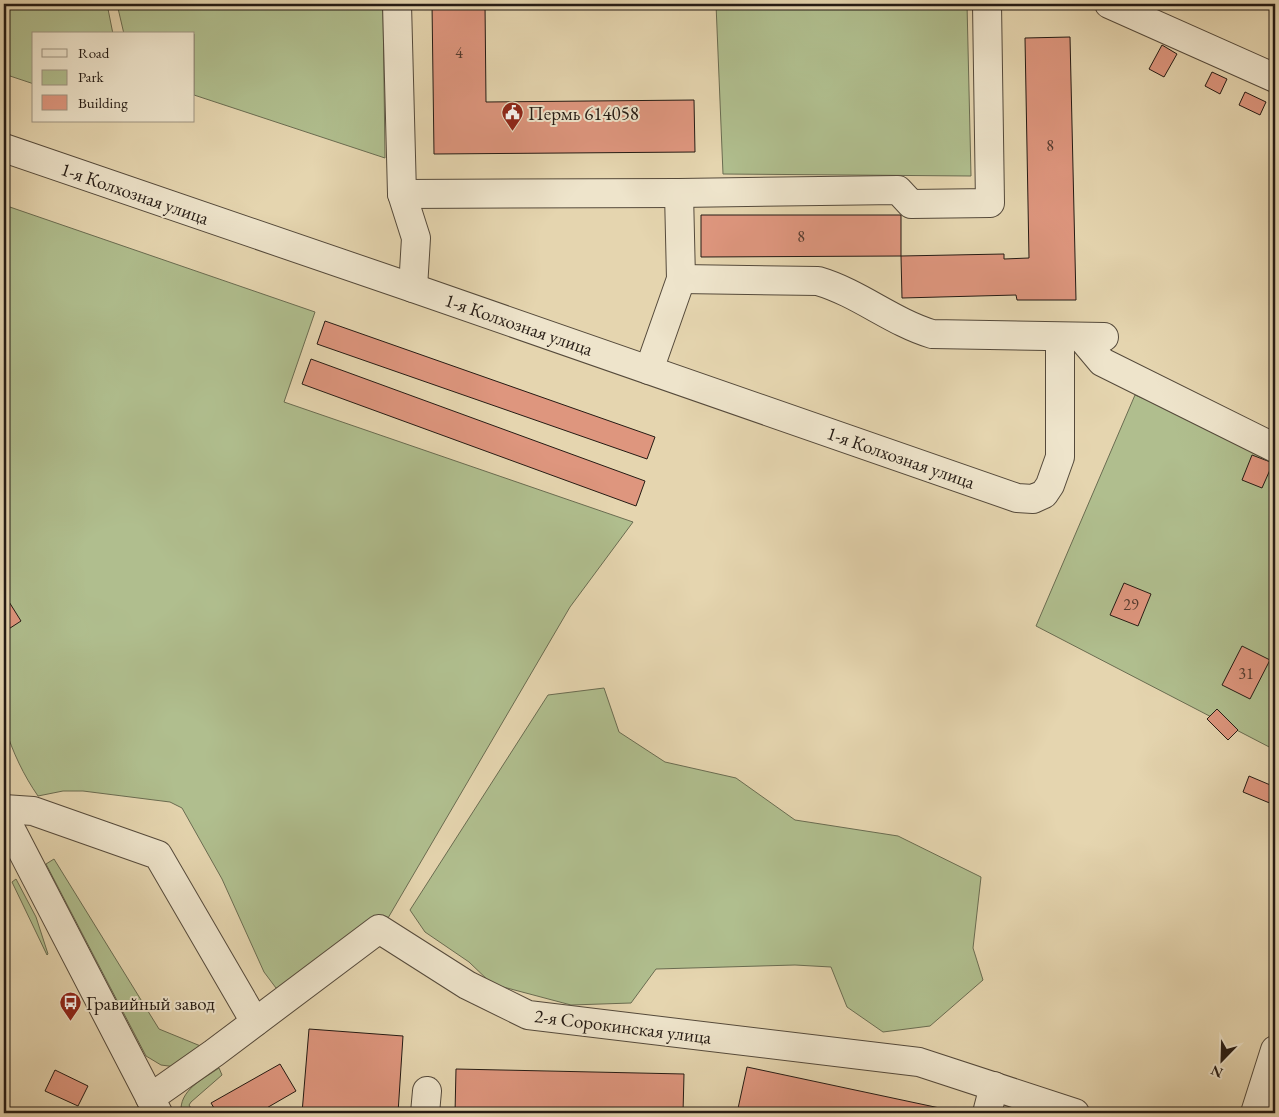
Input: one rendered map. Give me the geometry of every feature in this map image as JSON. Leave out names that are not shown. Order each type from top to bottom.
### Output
[{"type":"street","points":[[397,4],[402,194],[416,238],[413,288]]},
{"type":"street","points":[[402,194],[898,190],[911,204],[990,203],[988,4]]},
{"type":"street","points":[[1109,4],[1275,78]]},
{"type":"street","name":"1-я Колхозная улица","points":[[4,148],[1017,498],[1033,499],[1044,494],[1050,485],[1060,456],[1082,337]]},
{"type":"street","points":[[649,370],[682,279],[679,193]]},
{"type":"street","points":[[682,279],[818,281],[851,293],[906,324],[932,334],[1082,337],[1102,362],[1275,448]]},
{"type":"street","points":[[4,809],[33,812],[158,855],[255,1022]]},
{"type":"street","points":[[4,816],[154,1106]]},
{"type":"street","name":"2-я Сорокинская улица","points":[[154,1106],[255,1022],[379,929],[467,985],[528,1015],[919,1062],[1075,1113]]},
{"type":"street","points":[[1255,1113],[1275,1050]]},
{"type":"street","points":[[987,1113],[994,1086]]},
{"type":"green space","points":[[4,4],[107,4],[113,32],[32,32],[32,83],[4,74]]},
{"type":"green space","points":[[117,4],[383,4],[385,158],[195,95],[195,32],[124,32]]},
{"type":"green space","points":[[716,4],[967,4],[971,176],[723,174]]},
{"type":"green space","points":[[4,205],[315,312],[284,402],[633,522],[570,607],[388,918],[279,989],[276,988],[264,972],[222,879],[182,808],[170,802],[83,791],[63,791],[38,796],[23,772],[8,736],[5,727],[9,725],[4,710],[4,636],[7,634],[4,635]]},
{"type":"green space","points":[[1135,395],[1275,453],[1275,750],[1036,626]]},
{"type":"green space","points":[[604,688],[619,732],[665,762],[736,778],[795,820],[898,836],[981,877],[973,948],[983,980],[930,1026],[883,1032],[847,1007],[831,967],[795,965],[656,969],[631,1003],[571,1005],[492,984],[469,962],[425,932],[410,910],[548,695]]},
{"type":"green space","points":[[54,859],[159,1029],[203,1047],[176,1067],[161,1065],[146,1056],[46,864]]},
{"type":"green space","points":[[16,879],[36,917],[47,955],[12,882]]},
{"type":"green space","points":[[219,1068],[222,1075],[189,1105],[194,1113],[181,1113],[181,1105],[184,1098],[193,1086]]},
{"type":"building","points":[[432,4],[485,4],[486,102],[694,100],[695,152],[434,154]]},
{"type":"building","points":[[1070,37],[1076,300],[1017,300],[1016,295],[902,298],[901,256],[1004,254],[1004,259],[1029,258],[1025,38]]},
{"type":"building","points":[[1162,45],[1177,54],[1164,77],[1149,69]]},
{"type":"building","points":[[1212,72],[1227,79],[1220,94],[1205,86]]},
{"type":"building","points":[[1245,92],[1266,102],[1260,115],[1239,105]]},
{"type":"building","points":[[701,215],[901,215],[901,256],[701,257]]},
{"type":"building","points":[[325,321],[655,437],[647,459],[317,344]]},
{"type":"building","points":[[311,359],[645,481],[636,506],[302,384]]},
{"type":"building","points":[[1252,455],[1273,463],[1262,488],[1242,480]]},
{"type":"building","points":[[1124,583],[1151,594],[1138,626],[1110,615]]},
{"type":"building","points":[[6,597],[21,621],[4,632],[4,599]]},
{"type":"building","points":[[1242,646],[1270,660],[1250,699],[1222,685]]},
{"type":"building","points":[[1217,709],[1238,730],[1228,740],[1207,719]]},
{"type":"building","points":[[1249,776],[1275,787],[1275,797],[1272,804],[1243,792]]},
{"type":"building","points":[[309,1029],[403,1036],[398,1113],[302,1113]]},
{"type":"building","points":[[280,1064],[296,1091],[258,1113],[217,1113],[211,1103]]},
{"type":"building","points":[[747,1067],[963,1113],[737,1113]]},
{"type":"building","points":[[456,1069],[684,1074],[683,1113],[455,1113]]},
{"type":"building","points":[[55,1070],[88,1086],[78,1106],[45,1091]]},
{"type":"place","name":"Пермь 614058","points":[[512,132]]},
{"type":"place","name":"Гравийный завод","points":[[70,1022]]}]
